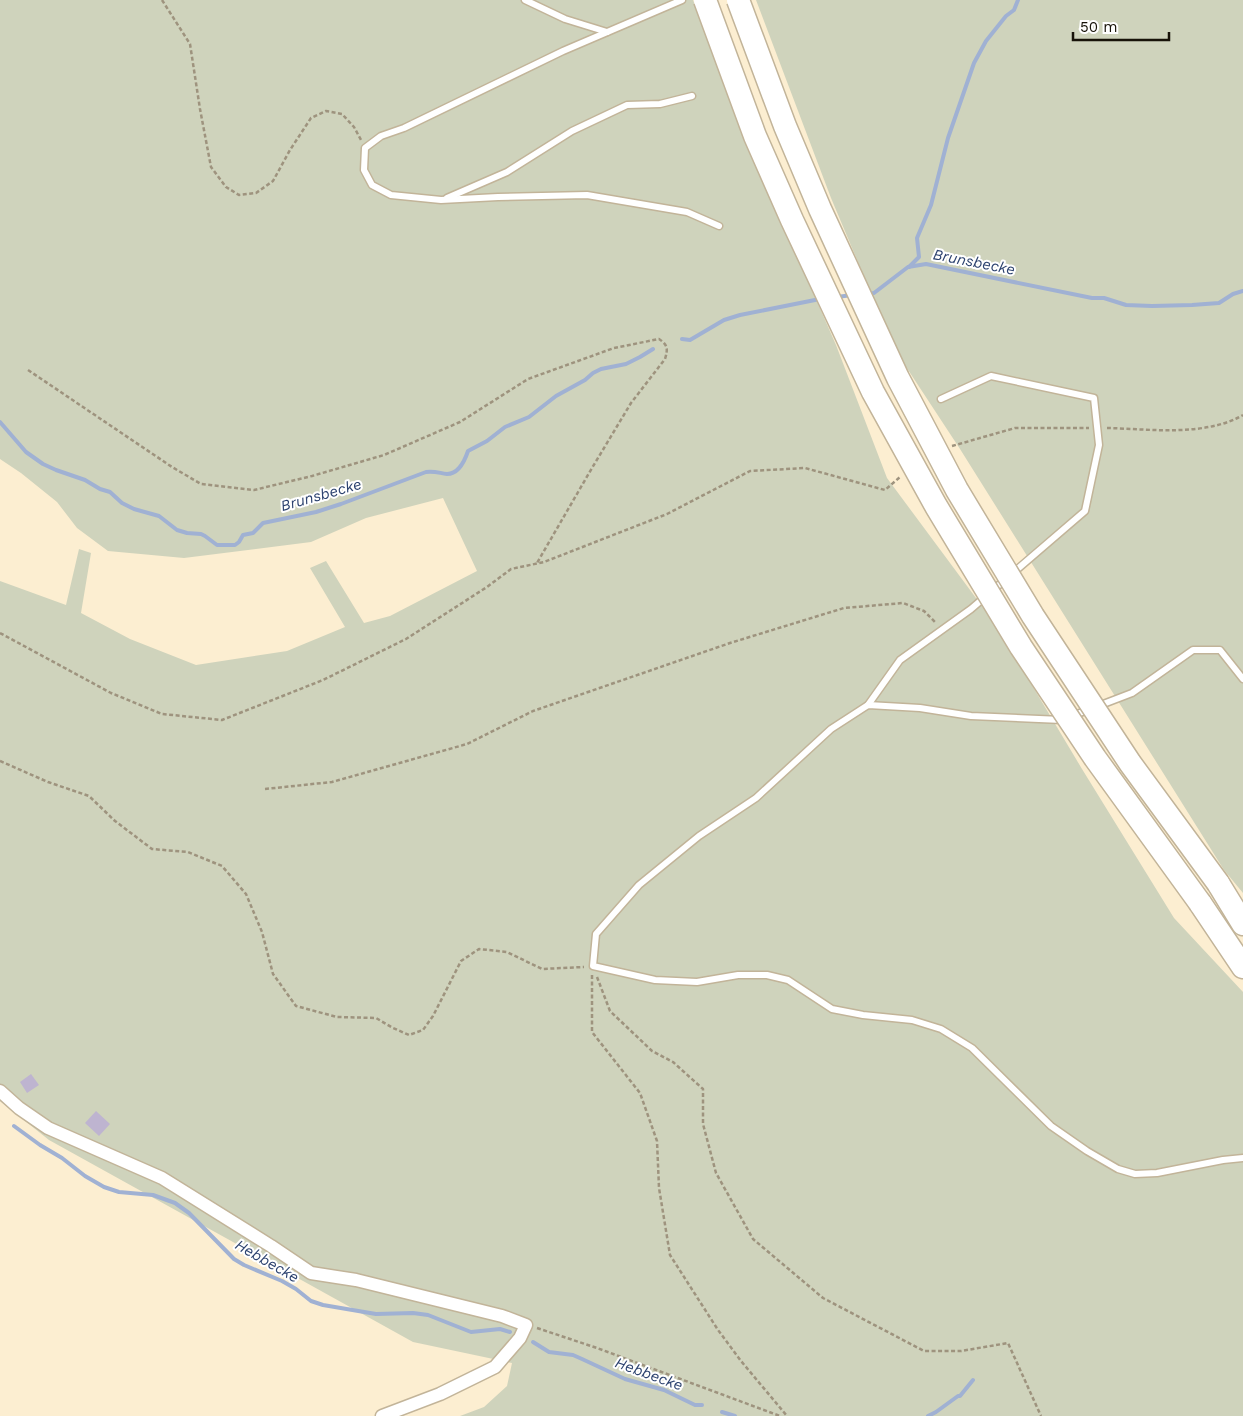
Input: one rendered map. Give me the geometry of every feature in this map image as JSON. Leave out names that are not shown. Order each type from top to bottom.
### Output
[{"type":"highway","points":[[704,0],[752,127],[792,220],[873,392],[936,506],[1021,648],[1095,758],[1200,903],[1243,967]]},
{"type":"highway","points":[[738,0],[785,126],[820,209],[898,378],[957,490],[1033,616],[1130,763],[1218,883],[1243,924]]},
{"type":"street","points":[[0,1091],[19,1108],[48,1128],[162,1178],[311,1273],[356,1280],[502,1316],[526,1325],[520,1338],[495,1367],[440,1394],[382,1416]]},
{"type":"lane","points":[[525,0],[565,19],[607,32]]},
{"type":"lane","points":[[682,0],[563,51],[404,128],[381,136],[365,148],[364,170],[372,185],[391,195],[441,200],[587,195],[687,212],[719,226]]},
{"type":"lane","points":[[441,200],[507,172],[572,131],[627,105],[660,104],[692,96]]},
{"type":"lane","points":[[941,399],[991,376],[1094,398],[1099,445],[1085,511],[971,609],[900,660],[868,705],[831,729],[756,798],[699,836],[639,885],[596,934],[593,966],[663,981],[697,982],[738,975],[767,975],[788,980],[832,1009],[862,1015],[912,1020],[941,1030],[972,1048],[1051,1126],[1087,1151],[1118,1169],[1135,1174],[1157,1173],[1243,1158]]},
{"type":"lane","points":[[868,705],[920,708],[971,716],[1061,720],[1132,693],[1193,650],[1220,650],[1243,679]]},
{"type":"path","points":[[162,0],[190,44],[211,167],[226,187],[239,195],[256,193],[273,181],[311,118],[326,111],[342,114],[354,127],[365,148]]},
{"type":"path","points":[[28,370],[201,484],[254,490],[312,476],[384,454],[460,422],[528,379],[614,348],[660,340],[666,344],[665,359],[631,403],[537,563]]},
{"type":"path","points":[[949,447],[1015,428],[1195,430],[1215,426],[1243,415]]},
{"type":"path","points":[[0,633],[111,693],[162,714],[222,720],[323,680],[406,639],[511,569],[544,562],[667,514],[750,471],[805,468],[884,490],[904,473]]},
{"type":"path","points":[[266,789],[332,782],[467,744],[542,708],[730,643],[844,608],[903,603],[924,611],[943,630]]},
{"type":"path","points":[[0,761],[48,782],[89,796],[115,821],[152,849],[188,852],[222,866],[246,894],[262,932],[273,974],[296,1006],[337,1017],[376,1018],[409,1035],[422,1030],[433,1016],[461,961],[479,949],[507,952],[542,969],[593,966]]},
{"type":"path","points":[[593,966],[592,1032],[640,1093],[657,1141],[659,1188],[670,1255],[735,1353],[787,1416]]},
{"type":"path","points":[[593,966],[610,1011],[652,1051],[673,1062],[703,1089],[703,1124],[716,1174],[753,1239],[823,1298],[924,1351],[961,1351],[1008,1343],[1041,1416]]},
{"type":"path","points":[[526,1325],[597,1348],[780,1416]]},
{"type":"green space","points":[[0,0],[693,0],[757,164],[836,345],[887,478],[996,625],[1174,918],[1243,992],[1243,1416],[460,1416],[484,1407],[507,1386],[512,1363],[413,1342],[49,1140],[0,1101],[0,581],[66,605],[79,549],[91,553],[81,613],[130,639],[196,665],[287,651],[345,627],[310,568],[326,561],[364,623],[390,616],[477,571],[443,498],[366,518],[311,542],[184,558],[108,551],[77,528],[57,502],[0,459]]},
{"type":"green space","points":[[756,0],[1243,0],[1243,893],[1224,870],[960,449],[895,350],[831,198]]},
{"type":"building","points":[[31,1074],[39,1085],[27,1093],[20,1082]]},
{"type":"building","points":[[96,1111],[110,1124],[99,1136],[85,1123]]},
{"type":"waterway","points":[[909,267],[919,257],[917,238],[931,205],[948,138],[974,63],[986,41],[1006,16],[1014,10],[1018,0]]},
{"type":"waterway","name":"Brunsbecke","points":[[867,294],[874,293],[908,267],[926,264],[1092,298],[1104,298],[1126,305],[1152,306],[1219,303],[1233,294],[1243,291]]},
{"type":"waterway","name":"Brunsbecke","points":[[837,297],[852,295]]},
{"type":"waterway","name":"Brunsbecke","points":[[682,339],[690,340],[724,320],[740,315],[820,299]]},
{"type":"waterway","name":"Brunsbecke","points":[[0,422],[26,452],[43,464],[110,492],[122,503],[134,509],[159,516],[177,530],[201,534],[217,545],[235,545],[243,535],[253,533],[263,523],[316,512],[426,472],[447,474],[455,472],[463,462],[468,451],[487,441],[505,427],[529,417],[556,396],[585,380],[593,373],[601,369],[626,364],[653,349]]},
{"type":"waterway","name":"Hebbecke","points":[[14,1126],[85,1176],[104,1187],[119,1192],[153,1195],[175,1203],[189,1213],[234,1259],[282,1281],[311,1301],[323,1305],[376,1314],[413,1313],[428,1315],[471,1332],[500,1329],[510,1332]]},
{"type":"waterway","name":"Hebbecke","points":[[533,1342],[549,1352],[573,1355],[625,1379],[664,1390],[695,1405],[702,1405]]},
{"type":"waterway","points":[[928,1416],[960,1396],[973,1380]]},
{"type":"waterway","name":"Hebbecke","points":[[722,1412],[735,1416]]}]
